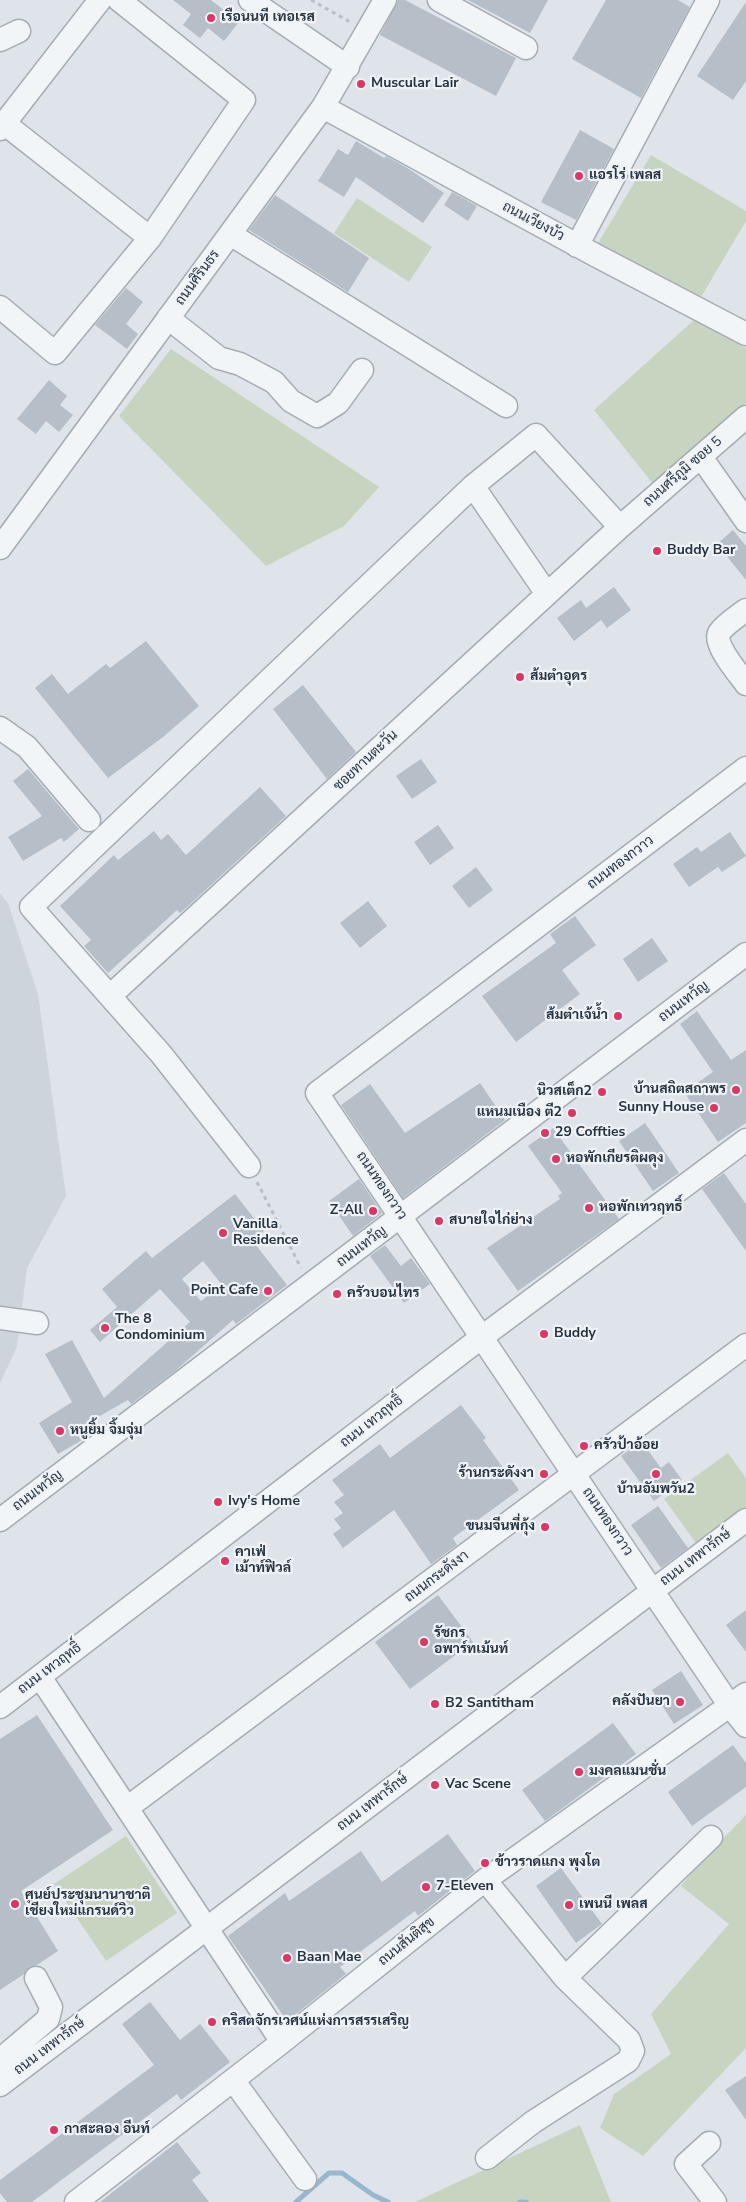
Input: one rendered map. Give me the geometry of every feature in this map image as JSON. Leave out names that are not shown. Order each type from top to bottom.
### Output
[{"type":"street","points":[[100,0],[3,126],[150,238]]},
{"type":"street","points":[[0,307],[55,353],[150,238],[244,100],[119,0]]},
{"type":"street","points":[[250,0],[348,67]]},
{"type":"street","name":"ถนนศิรินธร","points":[[0,548],[323,107],[348,67],[385,0]]},
{"type":"street","points":[[439,0],[526,48]]},
{"type":"street","points":[[577,246],[708,0]]},
{"type":"street","name":"ถนนเวียงบัว","points":[[323,107],[577,246],[746,334]]},
{"type":"street","points":[[230,234],[506,406]]},
{"type":"street","points":[[168,318],[219,358],[240,364],[274,382],[291,401],[317,416],[338,403],[362,370]]},
{"type":"street","name":"ถนนศรีภูมิ ซอย 5","points":[[620,527],[746,417]]},
{"type":"street","points":[[249,1166],[162,1054],[31,907],[473,486],[536,435],[620,527]]},
{"type":"street","points":[[701,457],[746,521]]},
{"type":"street","points":[[473,486],[547,594]]},
{"type":"street","name":"ซอยทานตะวัน","points":[[111,996],[620,527]]},
{"type":"street","points":[[746,610],[720,632],[717,638],[719,646],[746,684]]},
{"type":"street","points":[[0,728],[28,747],[89,820]]},
{"type":"street","name":"ถนนทองกวาว","points":[[746,768],[317,1093],[653,1590],[738,1700],[746,1726]]},
{"type":"street","name":"ถนนเทวัญ","points":[[0,1520],[746,954]]},
{"type":"street","name":"ถนน เทวฤทธิ์","points":[[0,1707],[482,1337],[746,1140]]},
{"type":"street","points":[[0,1318],[37,1323]]},
{"type":"street","name":"ถนนกระดังงา","points":[[127,1808],[746,1345]]},
{"type":"street","name":"ถนน เทพารักษ์","points":[[0,2085],[746,1520]]},
{"type":"street","points":[[40,1677],[282,2042]]},
{"type":"street","name":"ถนนสันติสุข","points":[[76,2202],[282,2042],[485,1880],[738,1700]]},
{"type":"street","points":[[565,1978],[711,1837]]},
{"type":"street","points":[[485,1880],[565,1978],[629,2040],[633,2051],[628,2062],[533,2122],[487,2158]]},
{"type":"street","points":[[0,2060],[48,2019],[51,2007],[36,1978]]},
{"type":"street","points":[[233,2080],[305,2179]]},
{"type":"street","points":[[709,2143],[686,2164],[716,2202]]},
{"type":"path","points":[[311,0],[367,32]]},
{"type":"path","points":[[249,1166],[310,1286]]},
{"type":"shaded area","points":[[0,894],[8,903],[38,994],[66,1196],[27,1268],[17,1347],[0,1383]]},
{"type":"green space","points":[[651,155],[746,211],[746,221],[698,302],[598,243]]},
{"type":"green space","points":[[357,198],[432,247],[409,282],[334,233]]},
{"type":"green space","points":[[694,320],[746,348],[746,403],[654,485],[594,410]]},
{"type":"green space","points":[[171,349],[379,487],[344,526],[266,566],[119,416]]},
{"type":"green space","points":[[728,1453],[746,1478],[746,1507],[696,1543],[664,1499]]},
{"type":"green space","points":[[746,1815],[746,2048],[643,2156],[600,2128],[614,2094],[671,2054],[651,2014],[729,1924],[681,1886],[702,1860]]},
{"type":"green space","points":[[126,1836],[177,1913],[106,1961],[54,1884]]},
{"type":"green space","points":[[580,2125],[611,2202],[415,2202]]},
{"type":"building","name":"เรือนนที เทอเรส","points":[[173,0],[211,0],[239,22],[224,41],[208,28],[200,38],[183,25],[191,14]]},
{"type":"building","points":[[398,0],[405,0],[516,58],[496,96],[380,35]]},
{"type":"building","points":[[468,0],[548,0],[530,33]]},
{"type":"building","points":[[606,0],[678,0],[690,7],[641,98],[572,59]]},
{"type":"building","points":[[746,2],[746,81],[733,100],[697,76]]},
{"type":"building","name":"แอรโร่ เพลส","points":[[580,130],[614,149],[576,220],[541,202]]},
{"type":"building","points":[[356,141],[384,158],[386,156],[409,169],[444,193],[423,223],[356,177],[344,197],[318,181],[338,149],[348,155]]},
{"type":"building","points":[[452,192],[477,206],[468,221],[444,205]]},
{"type":"building","points":[[275,195],[369,258],[348,292],[249,230]]},
{"type":"building","points":[[126,288],[143,302],[126,324],[138,334],[127,349],[95,325]]},
{"type":"building","points":[[49,380],[67,396],[60,405],[73,415],[59,432],[46,421],[36,434],[17,419]]},
{"type":"building","points":[[733,530],[746,546],[746,580],[717,544]]},
{"type":"building","points":[[614,587],[631,610],[607,628],[601,620],[574,641],[557,618],[581,600],[586,608]]},
{"type":"building","points":[[146,641],[199,706],[163,737],[108,778],[35,688],[52,674],[68,694],[106,664],[110,668]]},
{"type":"building","points":[[303,685],[356,752],[327,779],[273,709]]},
{"type":"building","points":[[421,759],[437,782],[412,799],[396,776]]},
{"type":"building","points":[[28,769],[79,829],[64,842],[61,838],[23,861],[8,837],[42,816],[13,781]]},
{"type":"building","points":[[260,787],[286,816],[187,907],[180,913],[177,910],[108,973],[84,946],[91,940],[60,906],[114,855],[118,860],[154,831],[161,840],[168,834],[186,855]]},
{"type":"building","points":[[438,825],[454,848],[430,865],[414,842]]},
{"type":"building","points":[[730,832],[746,856],[722,872],[718,867],[689,887],[673,864],[697,847],[701,852]]},
{"type":"building","points":[[476,867],[493,890],[469,908],[452,886]]},
{"type":"building","points":[[368,901],[387,926],[360,948],[340,923]]},
{"type":"building","points":[[575,916],[596,945],[562,970],[580,994],[516,1042],[482,996],[556,943],[550,934]]},
{"type":"building","points":[[652,938],[668,961],[638,982],[623,959]]},
{"type":"building","points":[[697,1011],[731,1060],[746,1050],[746,1123],[718,1142],[684,1092],[713,1072],[680,1024]]},
{"type":"building","points":[[480,1083],[505,1120],[403,1198],[341,1105],[370,1084],[405,1133]]},
{"type":"building","name":"Sunny House","points":[[645,1123],[679,1173],[653,1191],[619,1141]]},
{"type":"building","points":[[553,1128],[619,1219],[518,1291],[487,1248],[560,1199],[558,1196],[562,1193],[528,1146]]},
{"type":"building","points":[[724,1173],[746,1204],[746,1251],[702,1189]]},
{"type":"building","points":[[359,1179],[382,1213],[353,1236],[329,1201]]},
{"type":"building","points":[[235,1194],[264,1231],[252,1240],[287,1285],[236,1324],[233,1320],[174,1372],[131,1404],[128,1400],[75,1430],[82,1440],[58,1454],[39,1423],[72,1402],[45,1354],[72,1340],[104,1398],[190,1322],[160,1289],[100,1342],[90,1330],[117,1307],[102,1289],[146,1251],[152,1258]],"holes":[[[203,1261],[222,1285],[201,1301],[182,1279]]]},
{"type":"building","points":[[385,1245],[401,1266],[411,1258],[430,1284],[404,1303],[370,1256]]},
{"type":"building","points":[[461,1405],[486,1438],[483,1440],[519,1490],[453,1538],[457,1545],[431,1564],[394,1510],[343,1548],[333,1534],[341,1528],[334,1519],[343,1513],[334,1502],[344,1495],[332,1480],[380,1444],[390,1458]]},
{"type":"building","name":"บ้านอัมพวัน2","points":[[641,1441],[661,1468],[669,1462],[682,1480],[654,1501],[621,1456]]},
{"type":"building","points":[[658,1506],[688,1548],[661,1568],[631,1525]]},
{"type":"building","name":"รัชกร อพาร์ทเม้นท์","points":[[438,1595],[473,1642],[410,1689],[375,1642]]},
{"type":"building","points":[[746,1610],[746,1652],[726,1625]]},
{"type":"building","points":[[681,1671],[703,1705],[674,1724],[652,1690]]},
{"type":"building","points":[[37,1715],[113,1830],[21,1891],[58,1951],[37,1965],[30,1967],[24,1974],[0,1990],[0,1739]]},
{"type":"building","name":"มงคลแมนชั่น","points":[[613,1723],[636,1754],[545,1821],[522,1790]]},
{"type":"building","points":[[733,1745],[746,1763],[746,1787],[692,1826],[668,1792]]},
{"type":"building","points":[[448,1834],[475,1871],[418,1916],[415,1911],[340,1967],[346,1974],[287,2021],[228,1936],[285,1893],[289,1901],[361,1851],[382,1882]]},
{"type":"building","name":"เพนนี เพลส","points":[[561,1868],[602,1924],[576,1943],[536,1886]]},
{"type":"building","points":[[150,2002],[180,2040],[200,2024],[230,2062],[181,2100],[177,2094],[32,2202],[7,2202],[0,2193],[0,2180],[154,2065],[122,2024]]},
{"type":"building","points":[[746,2076],[746,2120],[725,2090]]},
{"type":"building","points":[[177,2142],[201,2173],[192,2180],[209,2202],[100,2202]]},
{"type":"waterway","points":[[296,2202],[329,2173],[342,2173],[373,2195],[388,2202]]},
{"type":"waterway","points":[[520,2202],[526,2202]]},
{"type":"place","name":"เรือนนที เทอเรส","points":[[211,18]]},
{"type":"place","name":"Muscular Lair","points":[[361,84]]},
{"type":"place","name":"แอรโร่ เพลส","points":[[579,176]]},
{"type":"place","name":"Buddy Bar","points":[[657,551]]},
{"type":"place","name":"ส้มตำอุดร","points":[[520,677]]},
{"type":"place","name":"ส้มตำเจ้น้ำ","points":[[618,1016]]},
{"type":"place","name":"บ้านสถิตสถาพร","points":[[736,1090]]},
{"type":"place","name":"นิวสเต็ก2","points":[[602,1092]]},
{"type":"place","name":"Sunny House","points":[[714,1108]]},
{"type":"place","name":"แหนมเนือง ตี2","points":[[572,1113]]},
{"type":"place","name":"29 Coffties","points":[[545,1133]]},
{"type":"place","name":"หอพักเกียรติผดุง","points":[[556,1159]]},
{"type":"place","name":"หอพักเทวฤทธิ์","points":[[589,1208]]},
{"type":"place","name":"Z-All","points":[[373,1211]]},
{"type":"place","name":"สบายใจไก่ย่าง","points":[[439,1221]]},
{"type":"place","name":"Vanilla Residence","points":[[223,1233]]},
{"type":"place","name":"Point Cafe","points":[[268,1291]]},
{"type":"place","name":"ครัวบอนไทร","points":[[337,1294]]},
{"type":"place","name":"The 8 Condominium","points":[[105,1328]]},
{"type":"place","name":"Buddy","points":[[544,1334]]},
{"type":"place","name":"หนูยิ้ม จิ้มจุ่ม","points":[[60,1431]]},
{"type":"place","name":"ครัวป้าอ้อย","points":[[584,1446]]},
{"type":"place","name":"ร้านกระดังงา","points":[[544,1474]]},
{"type":"place","name":"บ้านอัมพวัน2","points":[[656,1474]]},
{"type":"place","name":"Ivy's Home","points":[[218,1502]]},
{"type":"place","name":"ขนมจีนพี่กุ้ง","points":[[545,1527]]},
{"type":"place","name":"คาเฟ่ เม้าท์ฟิวล์","points":[[225,1561]]},
{"type":"place","name":"รัชกร อพาร์ทเม้นท์","points":[[424,1642]]},
{"type":"place","name":"คลังปันยา","points":[[680,1702]]},
{"type":"place","name":"B2 Santitham","points":[[435,1704]]},
{"type":"place","name":"มงคลแมนชั่น","points":[[579,1772]]},
{"type":"place","name":"Vac Scene","points":[[435,1785]]},
{"type":"place","name":"ข้าวราดแกง พุงโต","points":[[485,1863]]},
{"type":"place","name":"7-Eleven","points":[[426,1887]]},
{"type":"place","name":"ศูนย์ประชุมนานาชาติ เชียงใหม่แกรนด์วิว","points":[[15,1904]]},
{"type":"place","name":"เพนนี เพลส","points":[[569,1905]]},
{"type":"place","name":"Baan Mae","points":[[287,1958]]},
{"type":"place","name":"คริสตจักรเวศน์แห่งการสรรเสริญ","points":[[212,2022]]},
{"type":"place","name":"กาสะลอง อีนท์","points":[[54,2130]]}]
